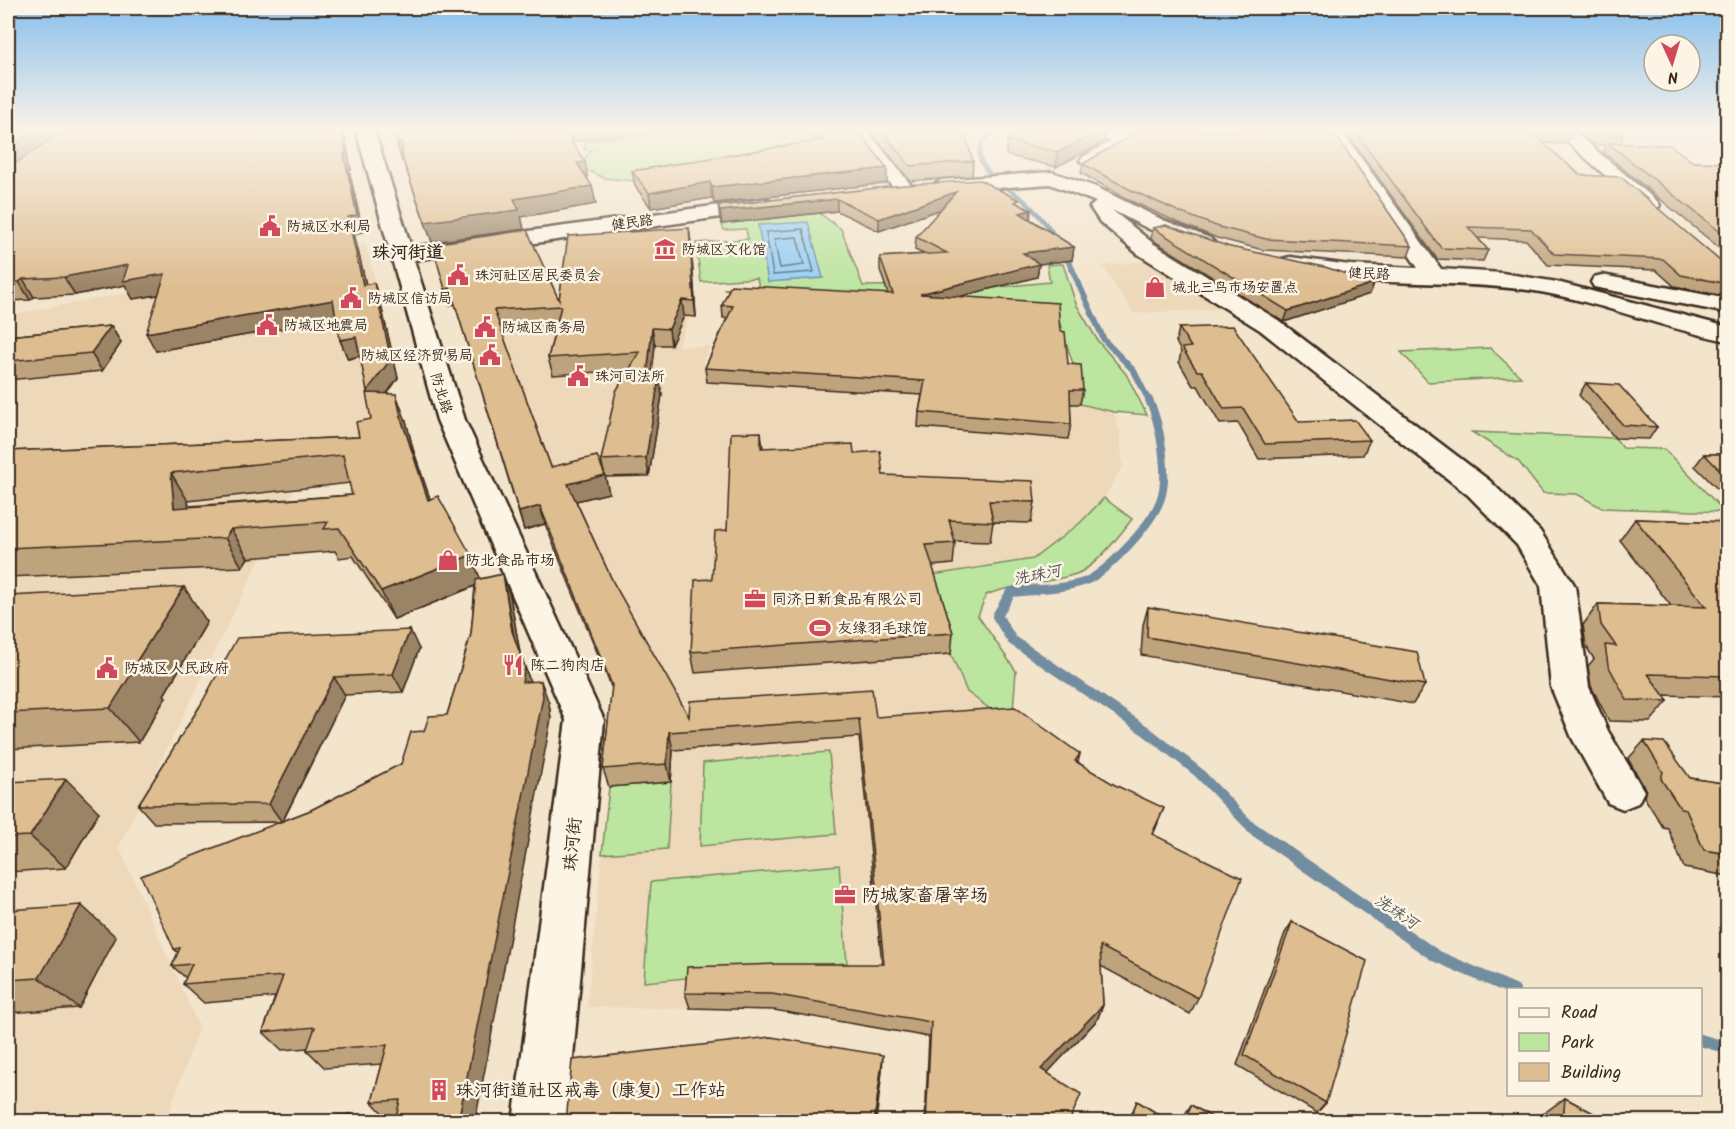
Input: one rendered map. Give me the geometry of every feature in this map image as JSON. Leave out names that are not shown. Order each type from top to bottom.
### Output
[{"type":"street","name":"防北路","points":[[381,183],[451,420],[522,579]]},
{"type":"street","points":[[899,183],[904,189]]},
{"type":"street","points":[[883,192],[988,183]]},
{"type":"street","points":[[1056,183],[1089,191],[1156,224],[1218,246]]},
{"type":"street","points":[[1369,183],[1430,268],[1535,284],[1728,334]]},
{"type":"street","points":[[1625,183],[1668,219]]},
{"type":"street","points":[[1089,191],[1107,218],[1146,249],[1269,325],[1479,488],[1529,538],[1558,586],[1570,687],[1592,738],[1623,791]]},
{"type":"street","name":"健民路","points":[[403,255],[784,203]]},
{"type":"street","name":"健民路","points":[[1270,260],[1349,272],[1430,268]]},
{"type":"street","points":[[1430,268],[1535,269],[1728,306]]},
{"type":"street","name":"珠河街","points":[[522,579],[585,720],[540,1122]]},
{"type":"shaded area","name":"防城区人民政府","points":[[366,245],[380,301],[381,440],[304,469],[119,847],[199,1027],[166,1121],[8,1121],[8,315],[135,292],[133,299],[174,292],[242,267]]},
{"type":"shaded area","name":"城北三鸟市场安置点","points":[[1152,260],[1227,309],[1134,313],[1102,266]]},
{"type":"shaded area","points":[[665,298],[697,299],[678,346],[710,347],[702,363],[795,370],[791,386],[1080,404],[1114,412],[1120,433],[1123,466],[1104,498],[1080,523],[1033,559],[927,576],[1012,725],[1091,888],[1097,1020],[1059,1060],[774,1010],[587,1007],[615,724],[621,712],[546,524],[524,529],[491,419],[494,311]]},
{"type":"green space","points":[[815,206],[819,213],[841,229],[863,286],[958,285],[990,288],[1050,282],[1047,265],[1063,264],[1076,304],[1098,341],[1126,374],[1147,415],[1114,412],[1080,404],[1078,379],[1056,312],[754,295],[723,289],[759,287],[757,278],[701,282],[696,243],[748,239],[746,229],[724,230],[719,216]]},
{"type":"green space","points":[[1490,348],[1521,377],[1428,382],[1401,352]]},
{"type":"green space","points":[[1472,432],[1615,438],[1623,448],[1664,449],[1725,512],[1602,508],[1577,494],[1543,493],[1518,461]]},
{"type":"green space","points":[[1104,498],[1132,519],[1107,550],[1091,565],[1076,574],[1008,588],[986,595],[978,616],[1016,671],[1012,725],[967,692],[951,654],[926,576],[1033,559],[1080,523]]},
{"type":"green space","points":[[829,752],[836,834],[700,846],[703,763]]},
{"type":"green space","points":[[671,782],[667,849],[602,854],[609,787]]},
{"type":"green space","points":[[839,865],[847,963],[644,982],[651,882]]},
{"type":"water","points":[[808,222],[823,278],[768,282],[758,225]]},
{"type":"building","points":[[8,183],[350,183],[357,215],[348,217],[363,285],[374,283],[391,359],[367,391],[356,337],[340,340],[333,300],[146,333],[165,274],[123,281],[128,265],[64,277],[23,279],[19,282],[8,283]]},
{"type":"building","points":[[411,183],[590,183],[592,186],[514,199],[519,210],[425,222]]},
{"type":"building","points":[[641,183],[706,183],[649,193]]},
{"type":"building","points":[[710,183],[752,183],[712,187]]},
{"type":"building","points":[[985,183],[1019,200],[1015,202],[1031,210],[1020,213],[1074,247],[1023,253],[1039,264],[920,294],[1058,303],[1060,331],[1065,332],[1068,364],[1081,365],[1083,390],[1070,390],[1071,424],[919,412],[925,381],[705,368],[733,306],[722,305],[731,285],[893,294],[880,257],[947,253],[916,237],[956,192],[879,219],[837,199],[720,211],[718,206],[905,185]]},
{"type":"building","points":[[1117,183],[1368,183],[1412,246],[1266,239],[1219,227]]},
{"type":"building","points":[[1393,183],[1628,183],[1728,266],[1728,284],[1681,275],[1663,259],[1554,254],[1531,229],[1468,227],[1488,250],[1441,248]]},
{"type":"building","points":[[1658,183],[1728,183],[1728,238]]},
{"type":"building","points":[[1166,225],[1230,247],[1325,267],[1374,283],[1288,311],[1153,228]]},
{"type":"building","points":[[689,228],[694,301],[682,300],[669,329],[652,328],[647,377],[659,378],[646,458],[601,460],[616,391],[640,352],[548,358],[561,306],[494,310],[551,467],[597,456],[605,475],[568,484],[613,582],[689,717],[690,701],[872,689],[876,717],[1015,707],[1080,754],[1075,761],[1115,785],[1164,808],[1152,834],[1242,878],[1198,998],[1100,946],[1103,1005],[1041,1069],[1081,1094],[1069,1122],[926,1122],[931,1022],[772,994],[685,993],[687,967],[884,964],[859,719],[669,732],[667,764],[603,769],[612,685],[540,506],[519,512],[450,288],[445,289],[432,244],[527,230],[559,300],[568,236]]},
{"type":"building","points":[[111,326],[91,353],[8,361],[8,336]]},
{"type":"building","points":[[1233,326],[1299,422],[1355,420],[1370,440],[1265,444],[1243,408],[1224,409],[1202,371],[1197,371],[1182,348],[1191,347],[1179,328]]},
{"type":"building","points":[[1586,383],[1619,385],[1657,427],[1623,425]]},
{"type":"building","points":[[366,393],[396,394],[402,421],[428,500],[438,496],[471,555],[381,591],[339,528],[324,529],[328,522],[231,529],[225,538],[8,548],[8,451],[359,437],[356,422],[371,419]],"holes":[[[343,455],[352,495],[174,508],[171,473]]]},
{"type":"building","points":[[761,432],[761,448],[853,444],[854,453],[880,451],[883,475],[1033,481],[1035,502],[989,501],[993,522],[949,520],[955,543],[926,545],[953,633],[691,652],[695,580],[712,579],[715,531],[727,530],[731,433]]},
{"type":"building","points":[[1704,454],[1728,454],[1728,478]]},
{"type":"building","points":[[1635,519],[1728,522],[1728,676],[1648,674],[1668,701],[1627,700],[1608,665],[1605,645],[1616,646],[1601,625],[1598,604],[1706,607]]},
{"type":"building","points":[[503,574],[512,631],[525,668],[522,682],[541,681],[543,697],[458,1122],[395,1122],[400,1100],[372,1102],[387,1045],[307,1050],[315,1027],[263,1032],[283,976],[183,984],[192,964],[172,966],[180,948],[174,949],[141,876],[311,810],[401,764],[411,732],[424,731],[429,716],[447,715],[471,634],[476,580]]},
{"type":"building","points":[[184,587],[136,662],[139,662],[110,708],[8,713],[8,596]]},
{"type":"building","points":[[1148,607],[1417,652],[1425,685],[1147,637]]},
{"type":"building","points":[[410,630],[393,674],[334,677],[269,804],[138,805],[200,706],[237,638]]},
{"type":"building","points":[[1644,741],[1664,742],[1690,778],[1728,784],[1728,854],[1704,850],[1686,810],[1681,809],[1661,779],[1663,772]]},
{"type":"building","points":[[66,779],[30,836],[8,837],[8,782]]},
{"type":"building","points":[[81,905],[39,978],[8,980],[8,910]]},
{"type":"building","points":[[1292,922],[1367,961],[1326,1103],[1244,1055]]},
{"type":"building","points":[[771,1037],[883,1055],[874,1122],[795,1122],[787,1120],[778,1122],[566,1122],[572,1060]]},
{"type":"building","points":[[1565,1098],[1610,1122],[1563,1122]]},
{"type":"building","points":[[1137,1101],[1171,1122],[1129,1122]]},
{"type":"building","points":[[1191,1105],[1220,1122],[1185,1122]]},
{"type":"building","points":[[351,1114],[349,1122],[260,1122]]},
{"type":"waterway","name":"洗珠河","points":[[1001,183],[1032,208],[1052,231],[1064,250]]},
{"type":"waterway","name":"洗珠河","points":[[1063,249],[1104,340],[1134,371],[1149,401]]},
{"type":"waterway","name":"洗珠河","points":[[1020,591],[1064,586],[1088,580],[1108,566],[1149,520],[1161,498],[1164,476],[1160,434],[1149,400]]},
{"type":"waterway","name":"洗珠河","points":[[1035,590],[1011,592],[997,616],[1012,640],[1146,731],[1198,772],[1252,828]]},
{"type":"waterway","name":"洗珠河","points":[[1252,828],[1436,956],[1509,988]]},
{"type":"waterway","name":"洗珠河","points":[[1702,1041],[1728,1048]]},
{"type":"place","name":"防城区水利局","points":[[270,226]]},
{"type":"place","name":"防城区文化馆","points":[[665,249]]},
{"type":"place","name":"珠河社区居民委员会","points":[[458,275]]},
{"type":"place","name":"城北三鸟市场安置点","points":[[1155,287]]},
{"type":"place","name":"防城区信访局","points":[[351,298]]},
{"type":"place","name":"防城区地震局","points":[[267,325]]},
{"type":"place","name":"防城区商务局","points":[[485,327]]},
{"type":"place","name":"防城区经济贸易局","points":[[490,355]]},
{"type":"place","name":"珠河司法所","points":[[578,376]]},
{"type":"place","name":"防北食品市场","points":[[448,560]]},
{"type":"place","name":"同济日新食品有限公司","points":[[755,599]]},
{"type":"place","name":"友缘羽毛球馆","points":[[820,628]]},
{"type":"place","name":"陈二狗肉店","points":[[513,665]]},
{"type":"place","name":"防城区人民政府","points":[[107,668]]},
{"type":"place","name":"防城家畜屠宰场","points":[[845,895]]},
{"type":"place","name":"珠河街道社区戒毒（康复）工作站","points":[[439,1090]]},
{"type":"district","name":"珠河街道","points":[[408,252]]}]
